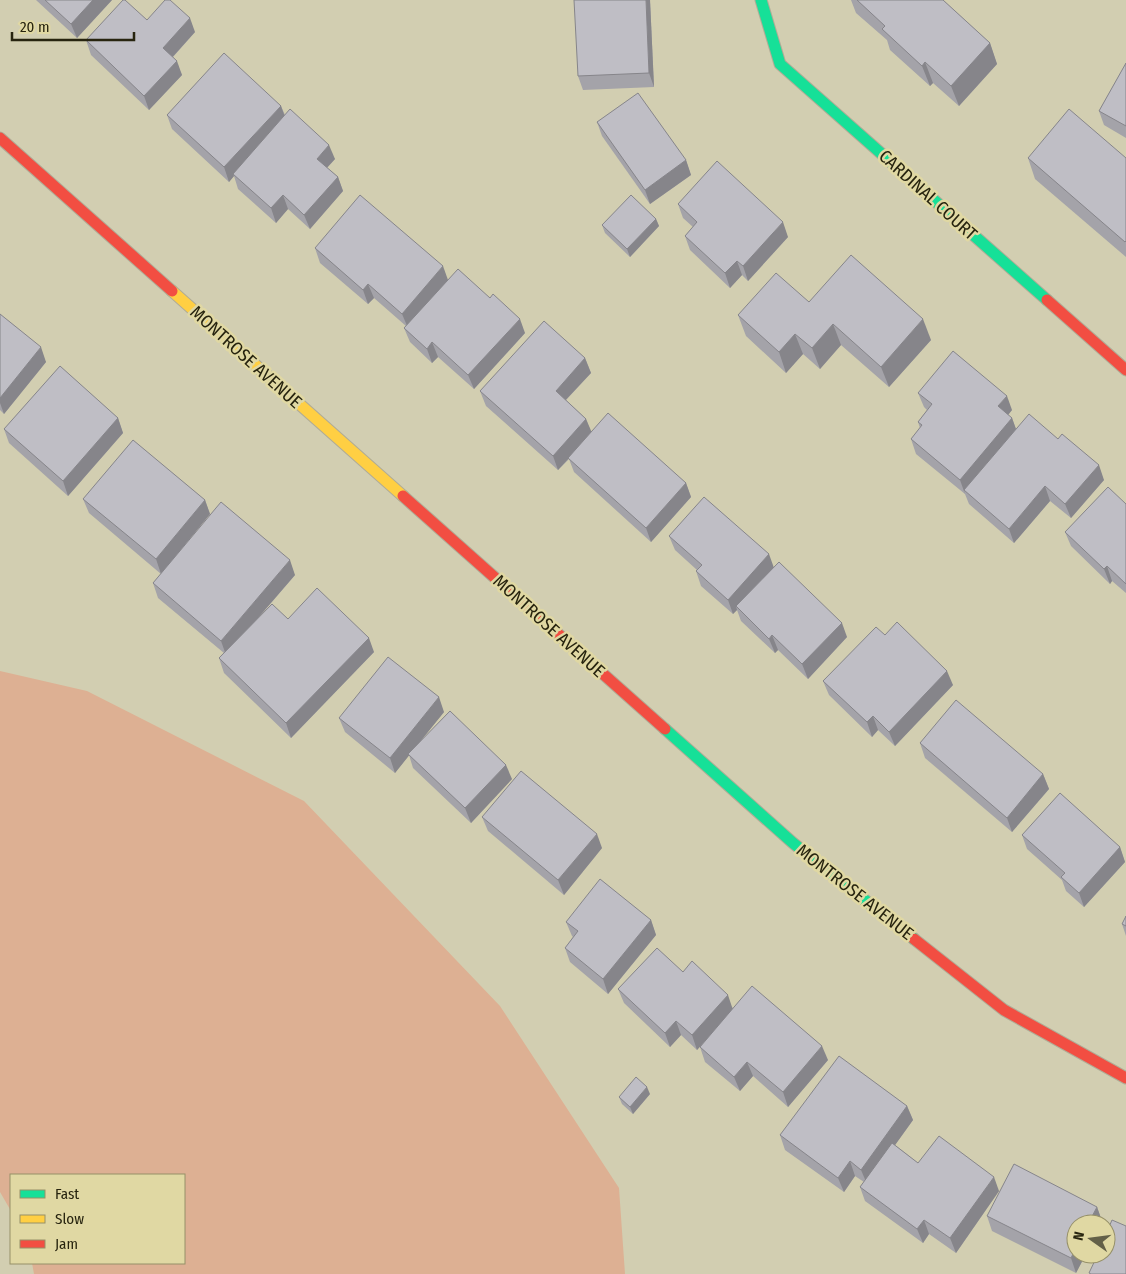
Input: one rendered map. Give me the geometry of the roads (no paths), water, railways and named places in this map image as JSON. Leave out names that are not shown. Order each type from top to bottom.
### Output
[{"type":"street","name":"CARDINAL COURT","points":[[760,0],[780,64],[1126,370]]},
{"type":"street","name":"MONTROSE AVENUE","points":[[0,138],[793,843],[1004,1010],[1126,1078]]}]
